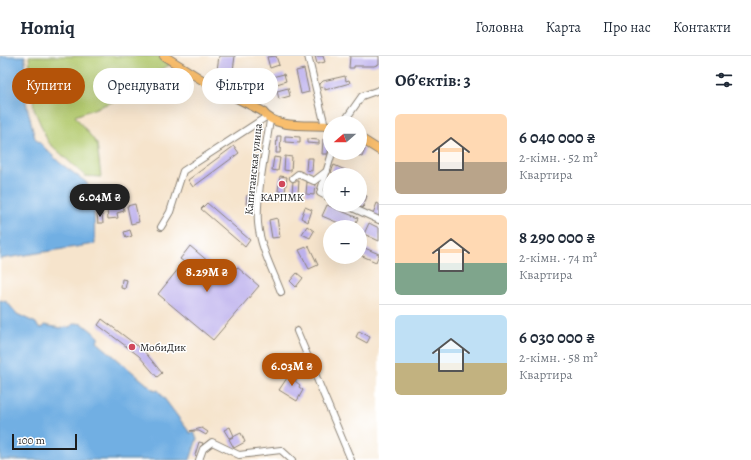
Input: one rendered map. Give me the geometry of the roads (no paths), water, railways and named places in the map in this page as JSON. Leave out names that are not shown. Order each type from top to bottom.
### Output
[{"type":"main road","name":"Капитанская улица","points":[[164,56],[207,84],[262,111],[268,119]]},
{"type":"main road","points":[[268,119],[276,123],[323,126]]},
{"type":"main road","points":[[367,142],[379,150]]},
{"type":"street","points":[[308,56],[324,116]]},
{"type":"street","points":[[348,116],[362,96],[379,90]]},
{"type":"street","points":[[160,227],[170,212],[183,172],[268,119]]},
{"type":"street","name":"Капитанская улица","points":[[268,119],[258,223],[267,256],[281,292]]},
{"type":"street","points":[[293,178],[298,174],[314,181],[323,174]]},
{"type":"street","points":[[323,184],[320,193],[323,194]]},
{"type":"street","points":[[361,212],[379,220]]},
{"type":"street","points":[[297,331],[352,460]]},
{"type":"street","points":[[199,460],[203,449],[212,442],[239,455],[281,450],[292,460]]},
{"type":"water","points":[[0,56],[25,56],[25,68],[12,68],[12,104],[26,104],[35,138],[60,163],[86,182],[95,196],[94,205],[99,211],[94,212],[95,244],[0,259]]},
{"type":"water","points":[[0,300],[7,302],[17,314],[36,323],[38,327],[43,328],[44,325],[61,328],[69,327],[76,323],[83,324],[99,337],[97,342],[155,391],[158,390],[190,433],[194,432],[197,439],[190,460],[0,460]]},
{"type":"place","name":"КАРПМК","points":[[282,184]]},
{"type":"place","name":"МобиДик","points":[[132,347]]}]
